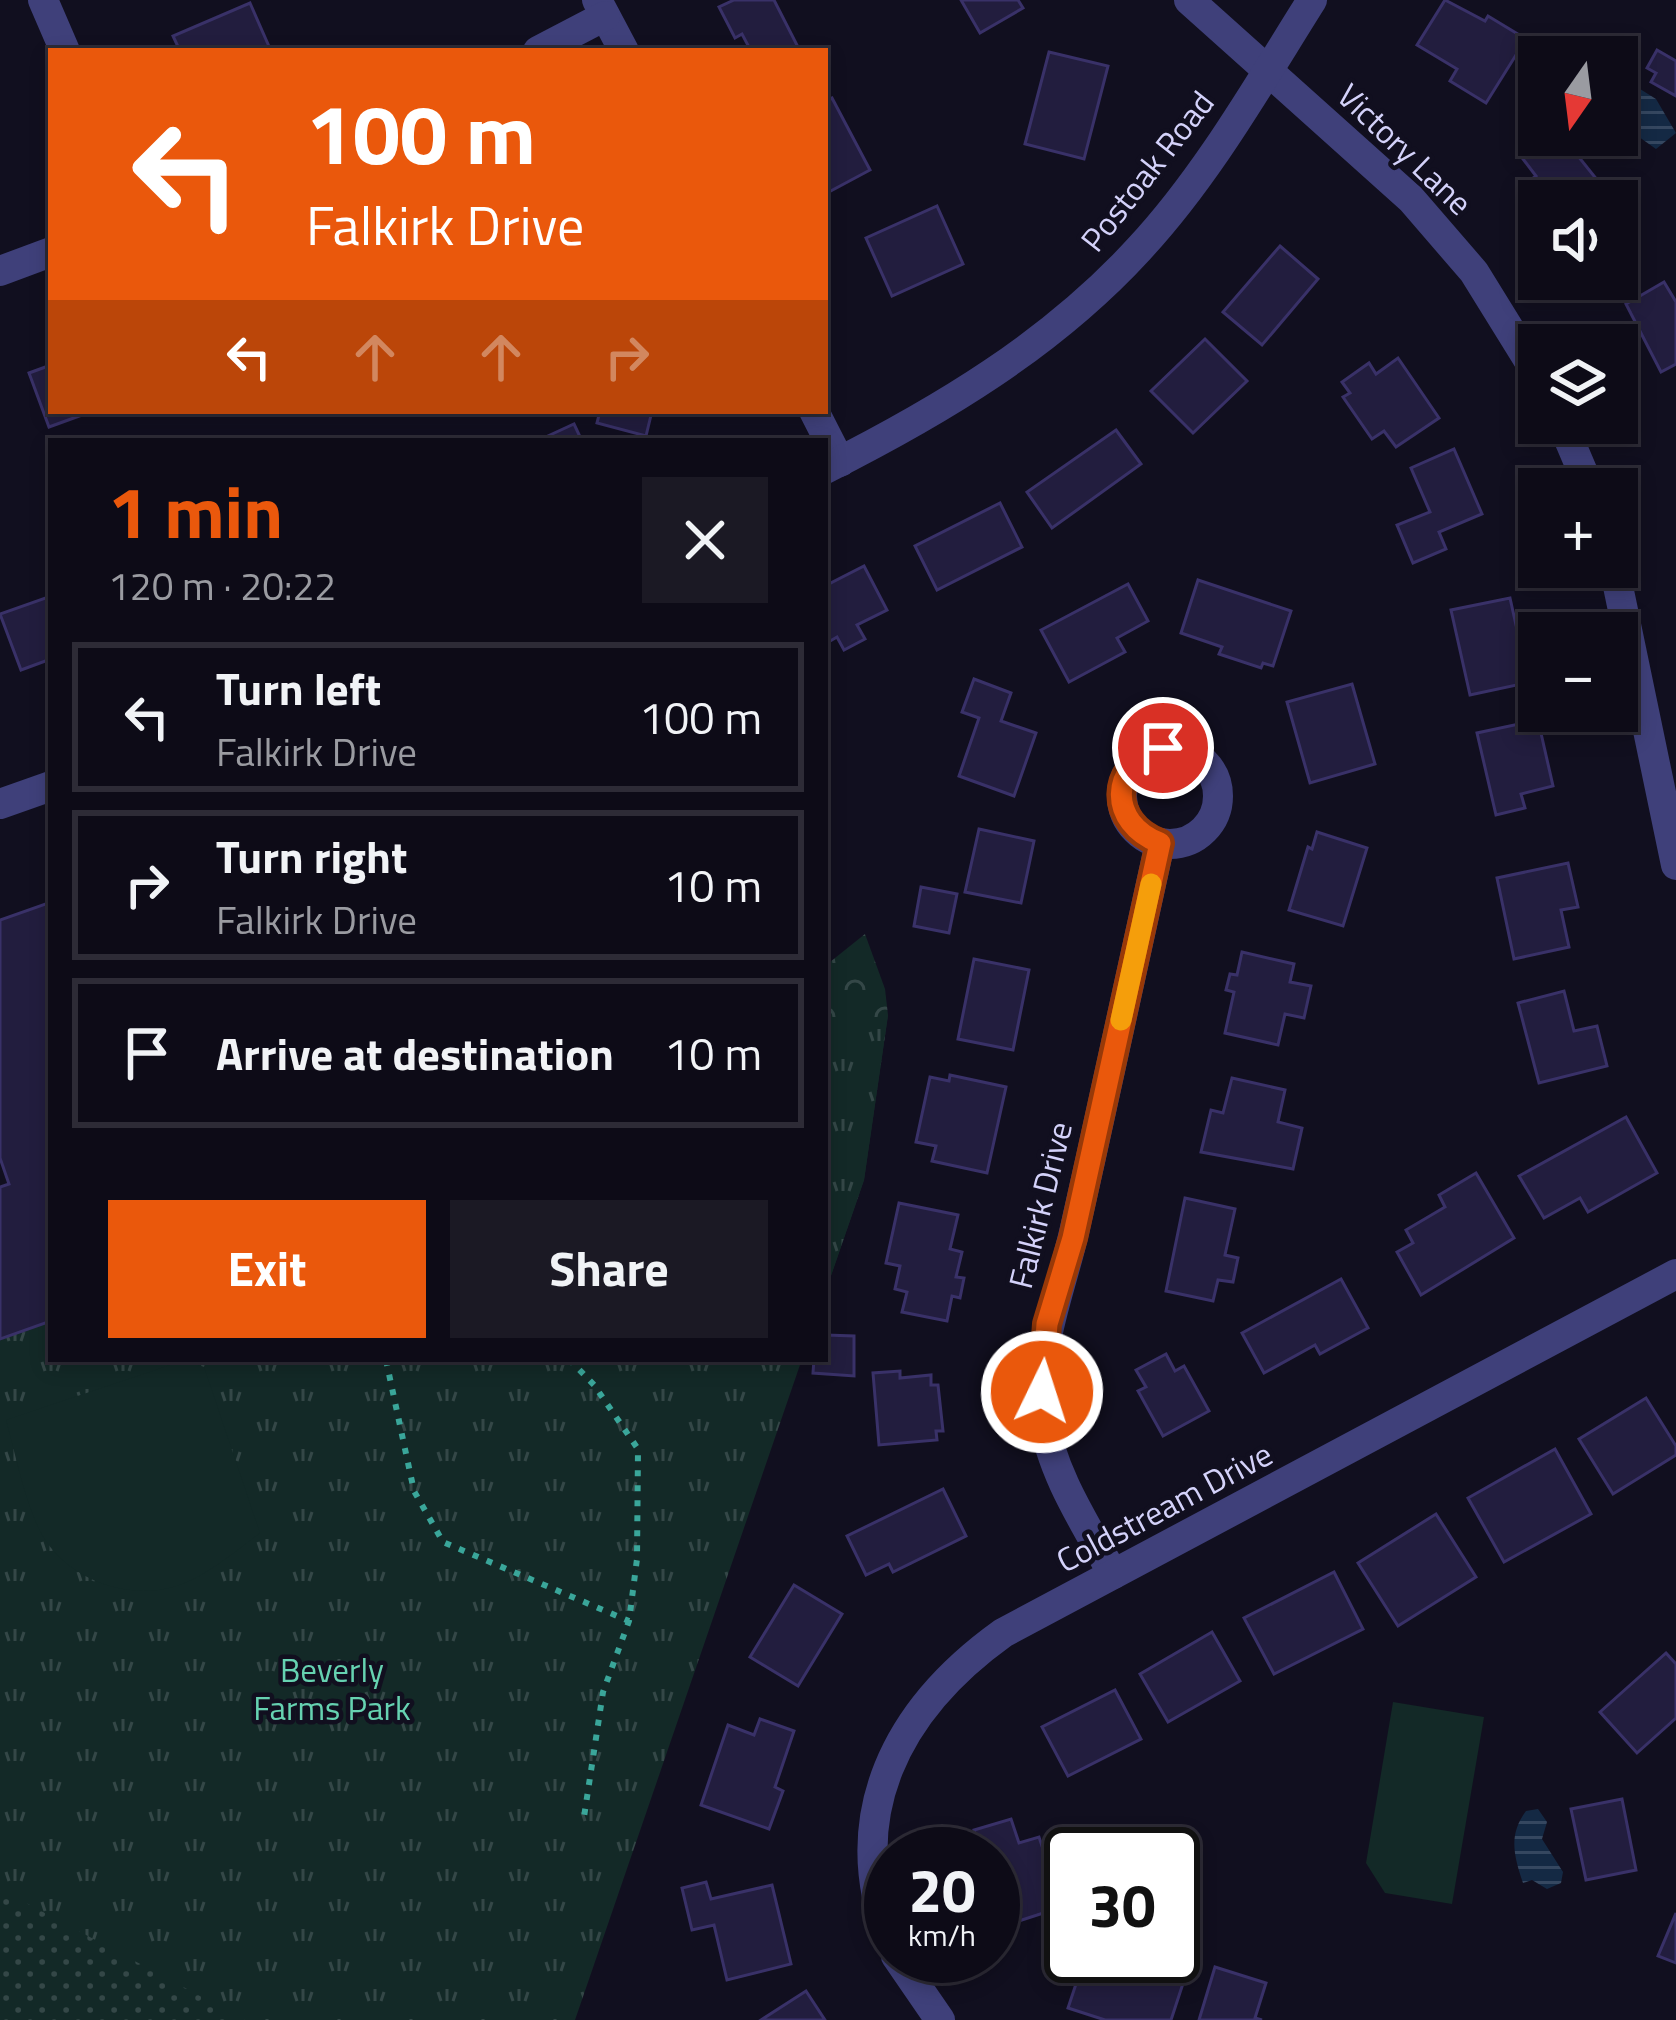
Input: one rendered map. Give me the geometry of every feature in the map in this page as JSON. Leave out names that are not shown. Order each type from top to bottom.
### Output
[{"type":"street","points":[[43,0],[63,48]]},
{"type":"street","name":"Victory Lane","points":[[1189,0],[1378,165],[1474,272],[1518,343]]},
{"type":"street","name":"Postoak Road","points":[[833,466],[1018,358],[1084,304],[1140,248],[1185,192],[1312,0]]},
{"type":"street","points":[[542,48],[601,8],[622,48]]},
{"type":"street","points":[[0,271],[48,254]]},
{"type":"street","points":[[1618,588],[1676,865]]},
{"type":"street","points":[[0,804],[48,787]]},
{"type":"street","name":"Falkirk Drive","points":[[1113,1574],[1052,1456],[1043,1416],[1041,1368],[1047,1324],[1073,1238],[1160,843]]},
{"type":"street","name":"Coldstream Drive","points":[[876,1827],[881,1788],[912,1720],[939,1685],[1003,1633],[1676,1274]]},
{"type":"street","points":[[915,1983],[940,2020]]},
{"type":"path","points":[[386,1362],[414,1491],[443,1542],[628,1622]]},
{"type":"path","points":[[572,1362],[594,1385],[638,1449],[637,1559],[628,1622],[603,1692],[584,1817]]},
{"type":"green space","points":[[865,934],[885,989],[888,1015],[864,1180],[828,1284],[828,964]]},
{"type":"green space","points":[[888,1015],[864,1180],[828,1284],[828,1038]]},
{"type":"green space","name":"Beverly Farms Park","points":[[48,1322],[48,1362],[801,1362],[575,2020],[245,2020],[0,1889],[0,1339]]},
{"type":"green space","points":[[179,1362],[204,1367],[260,1533],[182,1584],[141,1591],[100,1582],[63,1561],[38,1527],[6,1420]]},
{"type":"green space","points":[[1393,1702],[1484,1717],[1452,1904],[1385,1893],[1366,1863]]},
{"type":"green space","points":[[0,1885],[253,2020],[0,2020]]},
{"type":"water","points":[[1638,91],[1656,99],[1676,133],[1656,149],[1638,136]]},
{"type":"water","points":[[1538,1809],[1547,1822],[1542,1839],[1563,1872],[1561,1883],[1547,1889],[1532,1880],[1523,1883],[1515,1855],[1520,1820],[1526,1811]]},
{"type":"building","points":[[734,0],[774,0],[798,48],[749,48],[742,34],[735,38],[719,7]]},
{"type":"building","points":[[961,0],[1018,0],[1023,8],[980,33]]},
{"type":"building","points":[[1445,0],[1485,21],[1488,16],[1521,36],[1518,52],[1486,103],[1450,81],[1457,69],[1417,45]]},
{"type":"building","points":[[250,3],[270,48],[179,48],[173,36]]},
{"type":"building","points":[[1657,50],[1676,61],[1676,96],[1651,82],[1656,73],[1647,68]]},
{"type":"building","points":[[1049,52],[1108,66],[1084,159],[1025,144]]},
{"type":"building","points":[[832,98],[870,170],[828,192],[828,100]]},
{"type":"building","points":[[1578,156],[1597,180],[1530,180],[1536,176],[1523,159]]},
{"type":"building","points":[[937,206],[963,264],[892,296],[866,238]]},
{"type":"building","points":[[1280,246],[1318,279],[1262,345],[1223,312]]},
{"type":"building","points":[[1664,282],[1676,302],[1676,364],[1661,372],[1626,304]]},
{"type":"building","points":[[1205,339],[1247,381],[1193,433],[1151,391]]},
{"type":"building","points":[[1398,358],[1439,418],[1396,447],[1384,431],[1372,439],[1343,397],[1350,393],[1342,382],[1369,363],[1376,374]]},
{"type":"building","points":[[48,366],[48,414],[85,414],[49,427],[29,373]]},
{"type":"building","points":[[599,414],[651,414],[646,436],[597,423]]},
{"type":"building","points":[[574,424],[581,438],[544,438]]},
{"type":"building","points":[[1116,430],[1141,464],[1052,528],[1027,492]]},
{"type":"building","points":[[1454,449],[1482,514],[1439,532],[1446,549],[1413,563],[1397,525],[1430,512],[1411,468]]},
{"type":"building","points":[[1000,503],[1022,547],[937,590],[915,546]]},
{"type":"building","points":[[864,566],[887,610],[857,625],[865,639],[844,650],[837,637],[828,642],[828,584]]},
{"type":"building","points":[[1198,580],[1291,611],[1273,666],[1263,663],[1261,668],[1219,654],[1222,647],[1181,633]]},
{"type":"building","points":[[1128,584],[1148,621],[1117,638],[1125,652],[1069,682],[1041,630]]},
{"type":"building","points":[[48,597],[48,660],[21,670],[0,614]]},
{"type":"building","points":[[1510,598],[1518,625],[1518,685],[1470,695],[1451,610]]},
{"type":"building","points":[[974,679],[1011,693],[1001,721],[1036,733],[1014,796],[959,776],[979,718],[962,712]]},
{"type":"building","points":[[1352,684],[1375,764],[1310,783],[1287,702]]},
{"type":"building","points":[[1518,724],[1518,732],[1541,732],[1553,786],[1521,794],[1525,808],[1496,815],[1477,733]]},
{"type":"building","points":[[979,829],[1034,841],[1021,903],[965,892]]},
{"type":"building","points":[[1317,832],[1367,848],[1343,926],[1289,910]]},
{"type":"building","points":[[1568,863],[1578,907],[1561,910],[1569,947],[1514,959],[1497,878]]},
{"type":"building","points":[[921,887],[957,894],[949,933],[914,926]]},
{"type":"building","points":[[48,903],[48,1322],[0,1339],[0,1187],[9,1184],[0,1158],[0,920]]},
{"type":"building","points":[[1242,952],[1294,964],[1290,982],[1311,986],[1304,1018],[1285,1014],[1278,1045],[1225,1033],[1234,992],[1226,990],[1230,974],[1237,975]]},
{"type":"building","points":[[974,959],[1029,970],[1013,1050],[958,1039]]},
{"type":"building","points":[[1564,991],[1574,1031],[1597,1026],[1607,1066],[1539,1083],[1518,1003]]},
{"type":"building","points":[[950,1075],[1006,1087],[987,1173],[932,1161],[936,1146],[916,1142],[930,1077],[949,1081]]},
{"type":"building","points":[[1232,1078],[1285,1090],[1278,1122],[1302,1128],[1293,1169],[1201,1152],[1211,1110],[1223,1113]]},
{"type":"building","points":[[1626,1117],[1657,1173],[1588,1212],[1580,1198],[1544,1218],[1519,1176]]},
{"type":"building","points":[[1476,1173],[1514,1238],[1421,1295],[1397,1252],[1413,1243],[1406,1230],[1445,1207],[1439,1195]]},
{"type":"building","points":[[1185,1198],[1235,1209],[1225,1255],[1238,1258],[1233,1282],[1218,1280],[1213,1301],[1166,1291]]},
{"type":"building","points":[[899,1203],[958,1215],[950,1249],[962,1252],[956,1277],[964,1278],[960,1298],[952,1296],[947,1321],[902,1312],[907,1292],[895,1289],[900,1266],[886,1263]]},
{"type":"building","points":[[1341,1279],[1368,1328],[1320,1354],[1315,1345],[1264,1373],[1242,1333]]},
{"type":"building","points":[[828,1335],[854,1336],[854,1376],[813,1373],[814,1362],[828,1362]]},
{"type":"building","points":[[1166,1354],[1175,1371],[1184,1366],[1209,1411],[1163,1436],[1138,1391],[1146,1387],[1136,1370]]},
{"type":"building","points":[[900,1371],[900,1378],[931,1375],[931,1385],[938,1385],[943,1431],[936,1431],[937,1440],[879,1445],[873,1373]]},
{"type":"building","points":[[1646,1398],[1676,1446],[1676,1455],[1613,1494],[1579,1439]]},
{"type":"building","points":[[1555,1449],[1591,1514],[1504,1562],[1468,1498]]},
{"type":"building","points":[[943,1489],[966,1536],[893,1572],[889,1564],[866,1575],[847,1536]]},
{"type":"building","points":[[1436,1514],[1476,1577],[1398,1626],[1358,1563]]},
{"type":"building","points":[[1334,1572],[1363,1629],[1274,1674],[1244,1618]]},
{"type":"building","points":[[794,1585],[842,1614],[798,1686],[750,1657]]},
{"type":"building","points":[[1212,1632],[1240,1681],[1168,1722],[1140,1674]]},
{"type":"building","points":[[1666,1653],[1676,1664],[1676,1718],[1637,1753],[1600,1712]]},
{"type":"building","points":[[1115,1690],[1141,1739],[1068,1776],[1042,1727]]},
{"type":"building","points":[[760,1719],[794,1731],[775,1787],[783,1791],[769,1829],[701,1805],[728,1725],[754,1735]]},
{"type":"building","points":[[1622,1799],[1636,1870],[1586,1880],[1571,1809]]},
{"type":"building","points":[[1011,1819],[1014,1827],[984,1827]]},
{"type":"building","points":[[1039,1837],[1044,1852],[1044,1913],[1020,1921],[1020,1843]]},
{"type":"building","points":[[706,1882],[711,1899],[772,1885],[791,1964],[727,1980],[714,1925],[692,1930],[682,1888]]},
{"type":"building","points":[[1676,1913],[1676,1963],[1658,1956]]},
{"type":"building","points":[[1215,1967],[1266,1983],[1255,2018],[1262,2020],[1199,2020]]},
{"type":"building","points":[[1076,1983],[1183,1983],[1171,2020],[1105,2020],[1068,2008]]},
{"type":"building","points":[[806,1991],[825,2020],[761,2020]]},
{"type":"slow traffic","points":[[1121,1020],[1151,884]]},
{"type":"route","points":[[1042,1392],[1047,1324],[1073,1238],[1160,843],[1134,829],[1126,816],[1122,787],[1136,761],[1163,748]]}]
